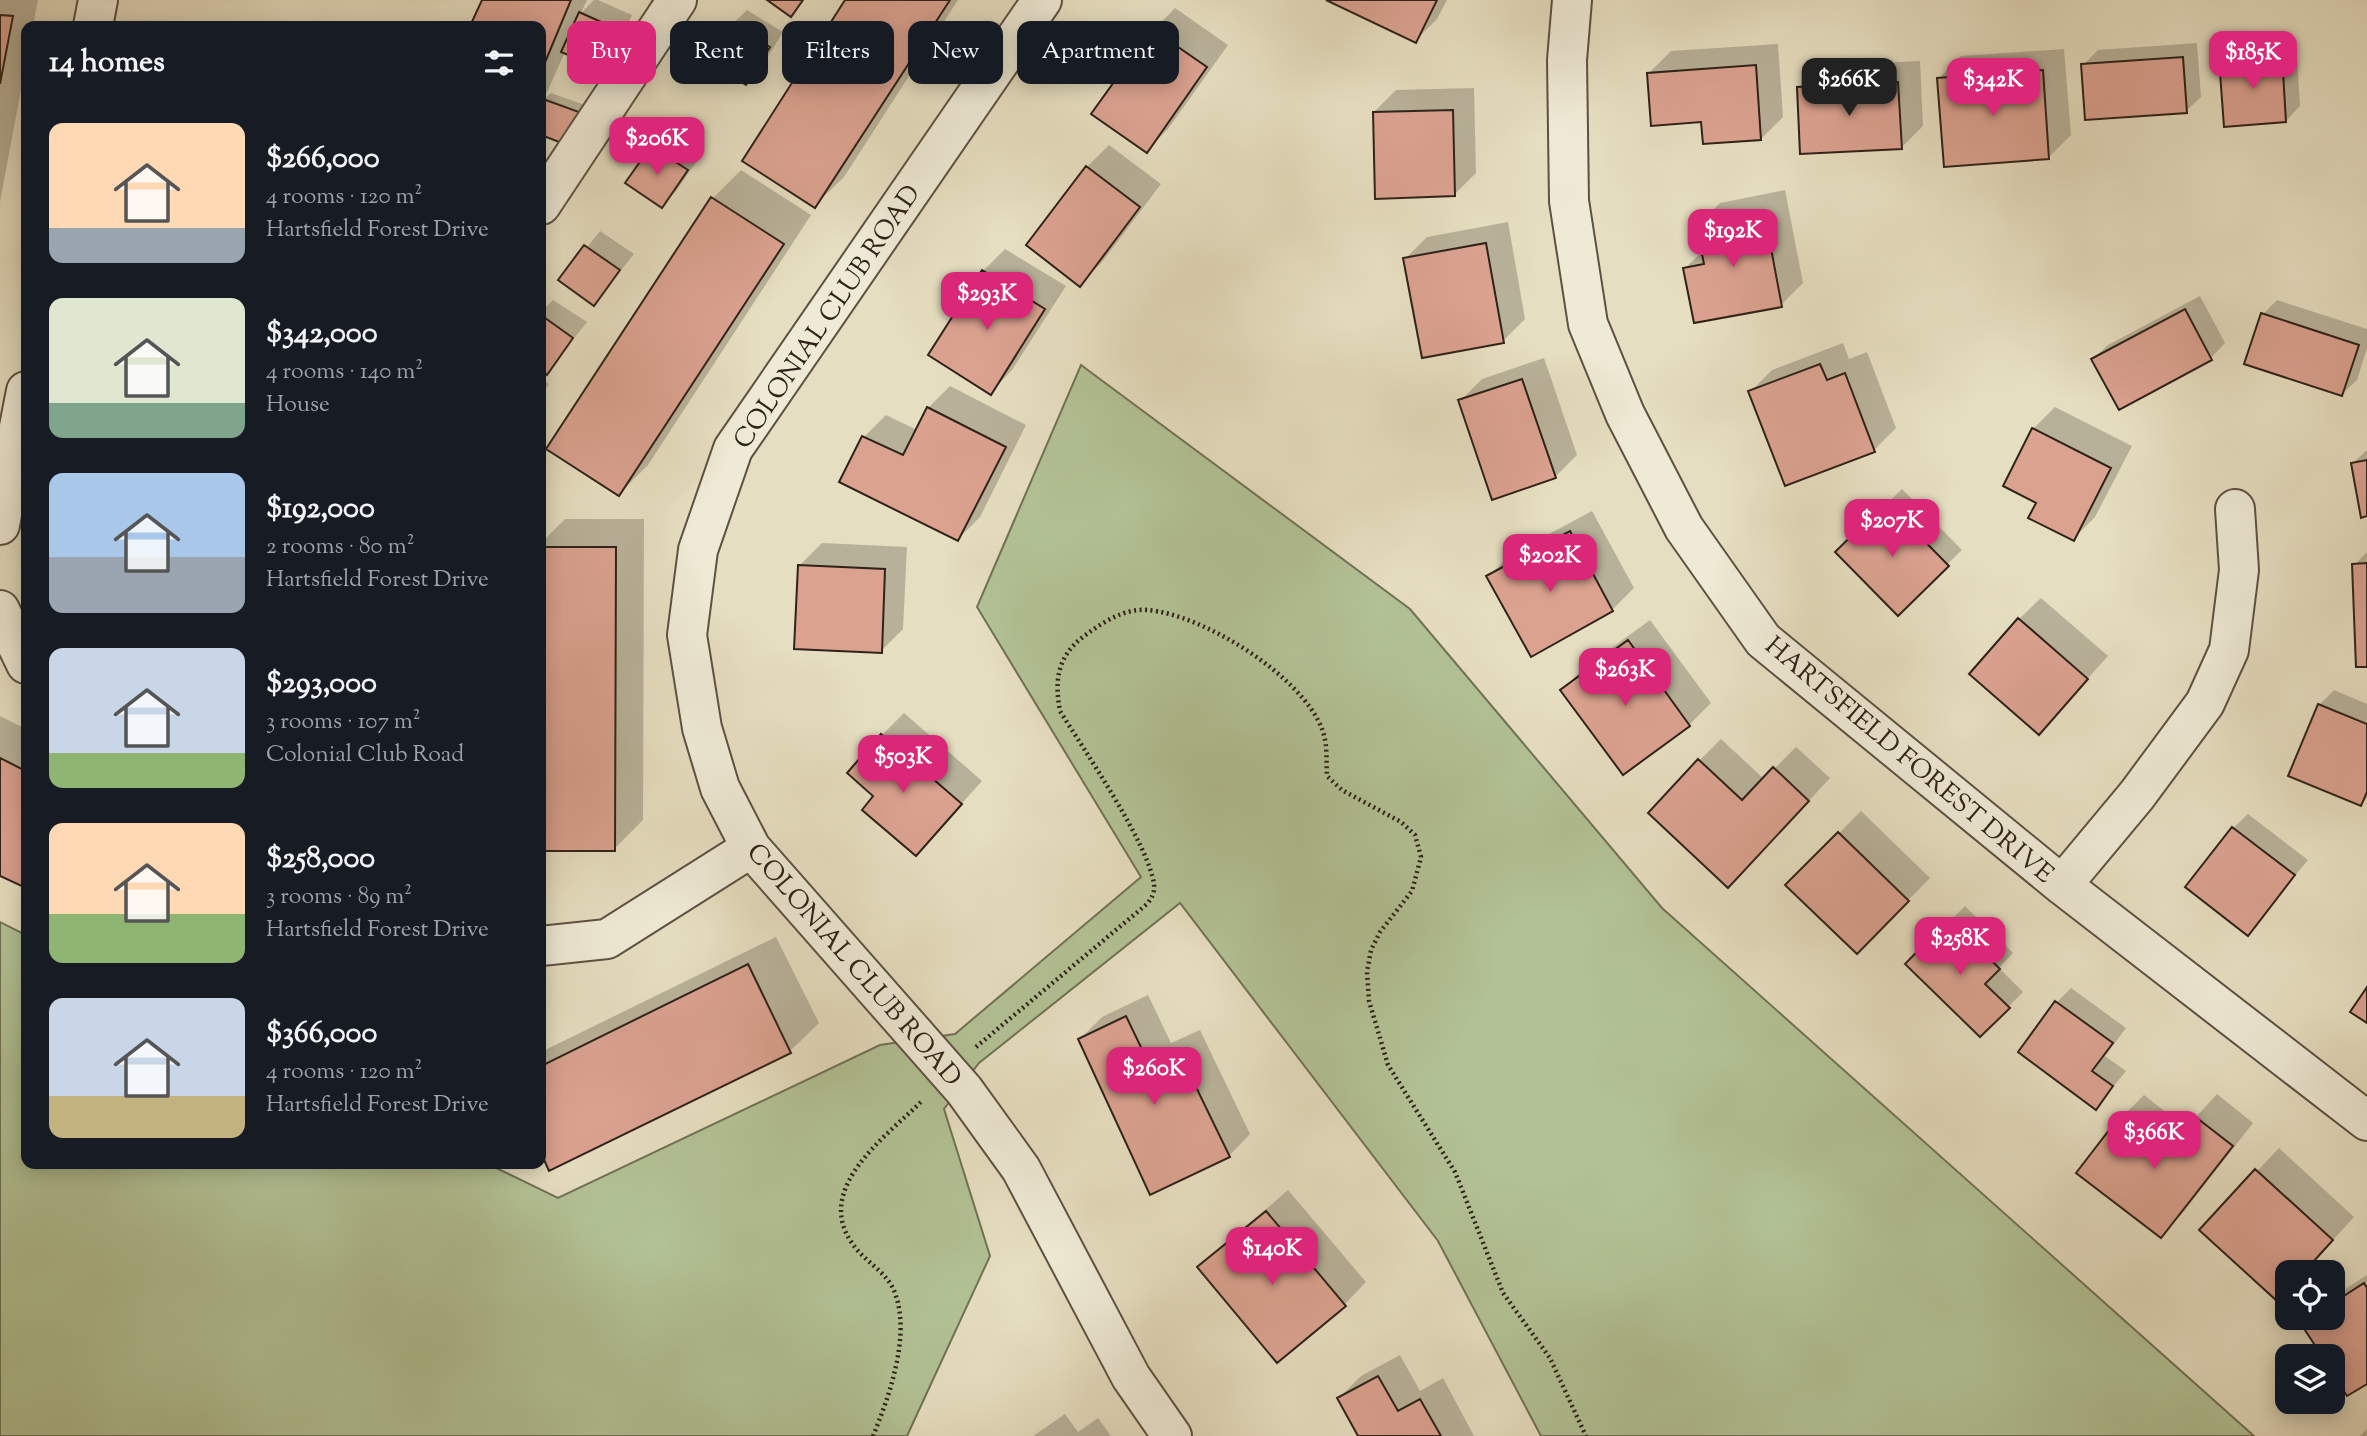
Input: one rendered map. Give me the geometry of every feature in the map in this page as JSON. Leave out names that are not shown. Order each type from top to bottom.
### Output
[{"type":"street","points":[[94,21],[97,0]]},
{"type":"street","points":[[546,197],[677,0]]},
{"type":"street","name":"COLONIAL CLUB ROAD","points":[[1042,0],[733,449],[698,550],[687,635],[702,728],[720,788],[751,848],[949,1073],[1021,1169],[1131,1377],[1172,1436]]},
{"type":"street","name":"HARTSFIELD FOREST DRIVE","points":[[1572,0],[1567,60],[1569,201],[1588,324],[1625,414],[1684,528],[1763,640],[2062,885],[2367,1121]]},
{"type":"street","points":[[0,525],[21,417]]},
{"type":"street","points":[[2062,885],[2137,795],[2205,702],[2229,650],[2239,570],[2235,509]]},
{"type":"street","points":[[0,610],[21,654]]},
{"type":"street","points":[[546,945],[607,939],[751,848]]},
{"type":"path","points":[[873,1436],[891,1392],[901,1326],[896,1296],[886,1277],[852,1243],[841,1218],[840,1206],[844,1191],[865,1156],[967,1054],[1147,904],[1154,895],[1154,883],[1136,839],[1060,711],[1056,687],[1061,663],[1070,647],[1102,622],[1145,610],[1186,617],[1242,645],[1304,699],[1322,727],[1326,743],[1327,776],[1342,790],[1401,822],[1415,835],[1421,857],[1412,891],[1380,932],[1371,950],[1367,972],[1369,1001],[1388,1065],[1455,1172],[1503,1293],[1550,1358],[1586,1436]]},
{"type":"green space","points":[[1081,365],[1410,609],[1662,908],[2254,1436],[1541,1436],[1438,1241],[1180,903],[979,1063],[944,1109],[990,1256],[907,1436],[0,1436],[0,922],[21,932],[21,1169],[498,1169],[558,1198],[880,1045],[955,1034],[1141,877],[977,607]]},
{"type":"building","points":[[482,0],[571,0],[546,60],[546,21],[472,21]]},
{"type":"building","points":[[767,0],[803,0],[791,17]]},
{"type":"building","points":[[845,0],[950,0],[936,21],[908,21],[908,65],[815,208],[742,161],[791,84],[894,84],[894,21],[832,21]]},
{"type":"building","points":[[1326,0],[1437,0],[1416,43]]},
{"type":"building","points":[[579,12],[599,21],[575,21]]},
{"type":"building","points":[[0,15],[13,16],[0,84]]},
{"type":"building","points":[[567,39],[567,55],[561,52]]},
{"type":"building","points":[[1179,48],[1207,67],[1147,153],[1091,114],[1113,84],[1179,84]]},
{"type":"building","points":[[2282,55],[2286,122],[2224,127],[2219,59]]},
{"type":"building","points":[[2183,57],[2187,113],[2085,120],[2081,64]]},
{"type":"building","points":[[1756,65],[1761,140],[1703,144],[1701,122],[1651,126],[1647,73]]},
{"type":"building","points":[[2043,70],[2049,159],[1944,167],[1937,78]]},
{"type":"building","points":[[1898,82],[1902,149],[1800,154],[1797,87]]},
{"type":"building","points":[[546,100],[579,112],[567,145],[546,137]]},
{"type":"building","points":[[1453,110],[1455,196],[1375,199],[1373,112]]},
{"type":"building","points":[[651,146],[688,170],[662,208],[625,183]]},
{"type":"building","points":[[1086,166],[1140,207],[1080,287],[1026,245]]},
{"type":"building","points":[[711,197],[784,244],[619,496],[546,449]]},
{"type":"building","points":[[1764,211],[1782,307],[1694,323],[1683,268],[1704,264],[1696,224]]},
{"type":"building","points":[[1486,243],[1504,343],[1422,358],[1403,258]]},
{"type":"building","points":[[584,245],[620,270],[594,306],[558,280]]},
{"type":"building","points":[[982,270],[1045,309],[991,395],[928,355]]},
{"type":"building","points":[[2185,309],[2212,360],[2119,410],[2091,359]]},
{"type":"building","points":[[2261,313],[2359,345],[2342,396],[2244,364]]},
{"type":"building","points":[[546,319],[573,338],[546,374]]},
{"type":"building","points":[[1820,364],[1827,380],[1845,373],[1875,452],[1785,486],[1748,391]]},
{"type":"building","points":[[1522,379],[1556,478],[1492,500],[1458,400]]},
{"type":"building","points":[[927,407],[1006,447],[958,541],[839,482],[862,436],[903,455]]},
{"type":"building","points":[[2032,428],[2111,468],[2074,541],[2028,518],[2036,503],[2003,486]]},
{"type":"building","points":[[2367,460],[2367,516],[2361,518],[2351,463]]},
{"type":"building","points":[[1886,502],[1949,566],[1898,616],[1835,552]]},
{"type":"building","points":[[1570,531],[1613,611],[1531,657],[1486,576]]},
{"type":"building","points":[[546,547],[616,547],[615,851],[546,851]]},
{"type":"building","points":[[2367,563],[2367,667],[2356,667],[2352,564]]},
{"type":"building","points":[[798,565],[885,569],[882,653],[794,649]]},
{"type":"building","points":[[2018,618],[2088,679],[2039,735],[1969,674]]},
{"type":"building","points":[[1628,640],[1690,726],[1623,775],[1560,690]]},
{"type":"building","points":[[2318,704],[2367,724],[2367,792],[2361,806],[2288,776]]},
{"type":"building","points":[[881,734],[962,804],[916,856],[862,810],[873,796],[847,773]]},
{"type":"building","points":[[0,758],[21,768],[21,886],[0,876]]},
{"type":"building","points":[[1698,759],[1742,800],[1773,767],[1809,801],[1728,888],[1648,813]]},
{"type":"building","points":[[2232,827],[2295,875],[2248,936],[2185,887]]},
{"type":"building","points":[[1838,832],[1909,901],[1857,954],[1785,885]]},
{"type":"building","points":[[1949,919],[2000,969],[1985,984],[2010,1008],[1980,1037],[1905,964]]},
{"type":"building","points":[[748,964],[791,1053],[549,1171],[546,1164],[546,1064]]},
{"type":"building","points":[[2367,987],[2367,1023],[2350,1012]]},
{"type":"building","points":[[2055,1001],[2113,1043],[2092,1071],[2113,1086],[2096,1110],[2018,1052]]},
{"type":"building","points":[[1126,1016],[1149,1064],[1178,1050],[1230,1157],[1150,1195],[1078,1039]]},
{"type":"building","points":[[2193,1115],[2233,1146],[2161,1238],[2076,1173],[2120,1116],[2166,1151]]},
{"type":"building","points":[[2255,1169],[2333,1240],[2315,1260],[2275,1260],[2275,1299],[2199,1230]]},
{"type":"building","points":[[1266,1211],[1346,1306],[1277,1363],[1197,1267]]},
{"type":"building","points":[[2364,1283],[2367,1288],[2367,1384],[2347,1396],[2345,1344],[2314,1344],[2305,1330],[2345,1330],[2345,1295]]},
{"type":"building","points":[[1378,1376],[1398,1411],[1420,1399],[1441,1436],[1358,1436],[1337,1398]]}]
